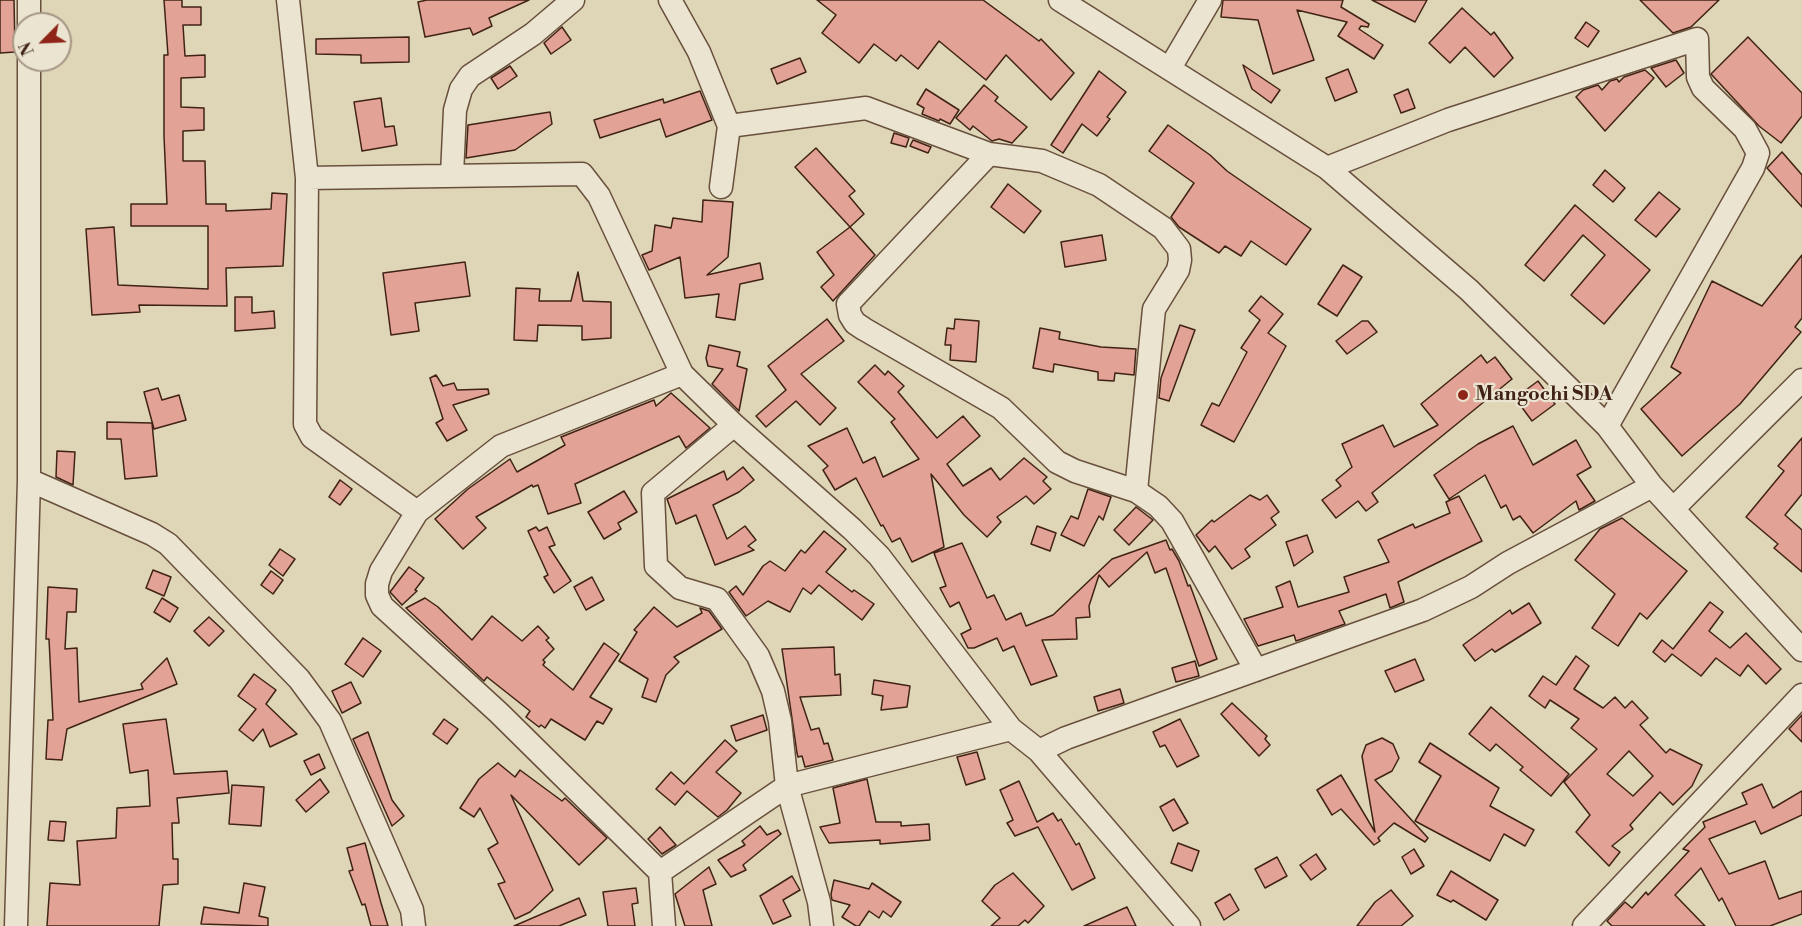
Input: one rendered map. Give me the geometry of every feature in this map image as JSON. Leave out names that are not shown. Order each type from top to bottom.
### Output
[{"type":"street","points":[[288,0],[307,178],[305,424],[312,437],[417,512]]},
{"type":"street","points":[[452,175],[455,110],[461,89],[470,76],[533,34],[573,0]]},
{"type":"street","points":[[670,0],[699,52],[729,126],[721,187]]},
{"type":"street","points":[[1060,0],[1327,168],[1469,290],[1607,426],[1652,486],[1802,650]]},
{"type":"street","points":[[1170,68],[1210,0]]},
{"type":"street","points":[[1327,168],[1448,120],[1697,39],[1698,77],[1702,88],[1745,129],[1758,153],[1753,168],[1607,426]]},
{"type":"street","points":[[16,926],[29,480],[29,72]]},
{"type":"street","points":[[729,126],[866,108],[989,154],[1042,161],[1099,185],[1163,228],[1179,249],[1178,270],[1154,309],[1136,491]]},
{"type":"street","points":[[989,154],[848,304],[850,315],[855,323],[864,329],[1001,408],[1057,462],[1076,471],[1136,491],[1158,506],[1172,521],[1256,670]]},
{"type":"street","points":[[307,178],[570,172],[582,174],[589,180],[599,196],[682,374],[734,425],[852,529],[879,556],[1011,729],[1039,751],[1182,923]]},
{"type":"street","points":[[664,926],[660,872],[499,713],[382,606],[377,595],[381,571],[417,512],[501,446],[682,374]]},
{"type":"street","points":[[1673,509],[1802,380]]},
{"type":"street","points":[[734,425],[653,493],[656,566],[680,588],[717,599],[758,656],[773,691],[780,721],[788,786],[819,902],[822,926]]},
{"type":"street","points":[[29,480],[152,534],[168,544],[299,679],[330,721],[412,910],[414,926]]},
{"type":"street","points":[[1039,751],[1066,738],[1424,610],[1471,587],[1508,563],[1652,486]]},
{"type":"street","points":[[1584,926],[1802,694]]},
{"type":"street","points":[[660,872],[788,786],[1011,729]]},
{"type":"building","points":[[0,0],[14,0],[12,52],[0,53]]},
{"type":"building","points":[[164,0],[182,0],[182,7],[201,7],[201,25],[183,25],[185,56],[205,55],[205,77],[181,78],[181,107],[204,108],[204,130],[183,131],[183,161],[205,161],[206,204],[226,204],[226,211],[271,209],[272,193],[287,194],[283,266],[226,268],[227,306],[139,305],[140,312],[92,315],[86,229],[114,227],[118,285],[208,289],[208,226],[131,226],[131,204],[167,204],[164,55],[168,55]]},
{"type":"building","points":[[427,0],[529,0],[489,18],[492,26],[473,35],[470,28],[425,37],[418,2]]},
{"type":"building","points":[[817,0],[983,0],[1039,41],[1041,39],[1074,73],[1051,100],[1006,55],[986,80],[939,41],[918,69],[901,55],[896,61],[874,44],[859,63],[822,33],[836,15]]},
{"type":"building","points":[[1223,0],[1343,0],[1341,7],[1369,24],[1368,27],[1361,26],[1359,29],[1383,45],[1374,59],[1338,36],[1347,22],[1297,10],[1314,60],[1273,74],[1258,20],[1221,17]]},
{"type":"building","points":[[1372,0],[1427,0],[1415,22]]},
{"type":"building","points":[[1640,0],[1719,0],[1691,27],[1673,33]]},
{"type":"building","points":[[1462,8],[1491,35],[1494,32],[1513,58],[1494,77],[1465,47],[1450,63],[1429,43]]},
{"type":"building","points":[[1586,22],[1599,31],[1588,47],[1575,38]]},
{"type":"building","points":[[562,27],[571,40],[551,54],[544,43]]},
{"type":"building","points":[[409,37],[409,62],[361,63],[361,55],[316,54],[316,39]]},
{"type":"building","points":[[1748,37],[1802,93],[1802,116],[1781,143],[1759,126],[1711,74]]},
{"type":"building","points":[[800,58],[806,72],[777,84],[771,69]]},
{"type":"building","points":[[1676,60],[1684,73],[1666,87],[1651,68]]},
{"type":"building","points":[[1243,65],[1280,90],[1271,103],[1252,89]]},
{"type":"building","points":[[510,66],[517,76],[498,89],[491,78]]},
{"type":"building","points":[[1348,69],[1357,92],[1335,101],[1326,78]]},
{"type":"building","points":[[1645,70],[1654,78],[1605,131],[1576,97],[1583,90],[1598,85],[1602,90],[1610,81],[1617,79],[1619,82],[1624,77]]},
{"type":"building","points":[[1099,71],[1126,92],[1107,117],[1110,119],[1097,136],[1082,124],[1063,153],[1051,145]]},
{"type":"building","points":[[984,85],[998,97],[995,101],[1027,127],[1012,143],[999,139],[992,141],[973,126],[970,130],[956,118]]},
{"type":"building","points":[[926,89],[959,110],[950,124],[922,114],[924,108],[917,104]]},
{"type":"building","points":[[1408,89],[1415,108],[1401,113],[1394,95]]},
{"type":"building","points":[[700,91],[712,120],[666,137],[660,119],[600,138],[594,120],[663,99],[664,103]]},
{"type":"building","points":[[381,98],[385,127],[394,126],[397,145],[362,151],[354,102]]},
{"type":"building","points":[[550,112],[552,124],[515,150],[466,158],[468,125]]},
{"type":"building","points":[[1168,125],[1210,155],[1227,171],[1311,229],[1286,265],[1251,241],[1241,256],[1225,246],[1219,253],[1179,227],[1171,217],[1194,183],[1149,151]]},
{"type":"building","points":[[894,133],[909,138],[906,147],[891,143]]},
{"type":"building","points":[[913,140],[931,147],[928,153],[910,146]]},
{"type":"building","points":[[816,148],[855,191],[849,196],[864,214],[850,227],[795,167]]},
{"type":"building","points":[[1782,152],[1802,175],[1802,207],[1767,168]]},
{"type":"building","points":[[1605,170],[1625,188],[1613,202],[1593,185]]},
{"type":"building","points":[[1008,184],[1041,211],[1024,233],[991,207]]},
{"type":"building","points":[[1659,192],[1680,209],[1656,237],[1635,220]]},
{"type":"building","points":[[703,200],[733,202],[728,257],[707,275],[760,263],[763,279],[740,284],[735,320],[716,317],[719,294],[685,298],[680,257],[649,270],[642,255],[652,251],[655,225],[671,228],[673,218],[702,222]]},
{"type":"building","points":[[1575,205],[1650,270],[1604,324],[1571,295],[1605,255],[1583,235],[1544,281],[1525,265]]},
{"type":"building","points":[[850,227],[875,255],[833,301],[821,287],[834,275],[817,252]]},
{"type":"building","points":[[1102,235],[1106,260],[1065,267],[1061,242]]},
{"type":"building","points":[[1802,255],[1802,318],[1795,327],[1801,332],[1740,404],[1682,456],[1641,409],[1681,373],[1671,367],[1712,281],[1762,306]]},
{"type":"building","points":[[465,262],[470,296],[415,303],[419,331],[391,335],[383,273]]},
{"type":"building","points":[[1343,265],[1362,277],[1337,316],[1318,304]]},
{"type":"building","points":[[578,272],[583,301],[611,302],[611,338],[582,340],[582,326],[538,325],[537,341],[514,340],[516,288],[540,289],[539,301],[571,301]]},
{"type":"building","points":[[1261,296],[1283,314],[1268,333],[1286,346],[1234,442],[1201,425],[1212,403],[1219,406],[1247,352],[1241,348],[1260,320],[1249,311]]},
{"type":"building","points":[[235,297],[252,297],[252,313],[274,311],[275,328],[235,331]]},
{"type":"building","points":[[827,319],[844,341],[801,374],[836,408],[820,425],[796,401],[766,427],[756,416],[786,390],[768,366]]},
{"type":"building","points":[[955,319],[979,321],[976,362],[950,360],[951,345],[945,345],[947,328],[954,329]]},
{"type":"building","points":[[1362,321],[1368,321],[1377,332],[1347,354],[1336,341]]},
{"type":"building","points":[[1180,325],[1195,330],[1169,401],[1159,398],[1161,378]]},
{"type":"building","points":[[1040,328],[1060,332],[1059,339],[1101,347],[1136,349],[1134,375],[1115,373],[1114,381],[1098,380],[1098,372],[1054,364],[1053,372],[1033,368]]},
{"type":"building","points":[[709,345],[740,352],[737,366],[747,369],[739,411],[712,384],[723,369],[708,366],[706,358]]},
{"type":"building","points":[[1481,355],[1487,363],[1495,357],[1512,379],[1372,493],[1378,502],[1366,511],[1358,501],[1336,518],[1322,500],[1341,486],[1336,480],[1352,467],[1342,444],[1383,425],[1394,447],[1438,425],[1421,404]]},
{"type":"building","points":[[875,365],[885,375],[888,371],[904,386],[898,392],[937,438],[963,416],[980,436],[947,464],[963,486],[991,468],[1000,480],[1024,458],[1047,477],[1043,481],[1051,489],[1034,504],[1026,496],[997,517],[1001,522],[987,537],[964,515],[931,474],[944,547],[912,562],[900,538],[892,542],[883,525],[881,526],[856,478],[835,490],[823,470],[828,466],[808,446],[847,428],[863,463],[875,457],[883,477],[919,459],[891,422],[895,419],[858,382]]},
{"type":"building","points":[[436,375],[443,386],[454,383],[457,390],[488,389],[489,394],[453,405],[467,430],[447,441],[436,423],[443,419],[430,378]]},
{"type":"building","points":[[1538,381],[1555,404],[1532,421],[1515,398]]},
{"type":"building","points":[[158,388],[162,400],[179,395],[186,420],[154,429],[144,392]]},
{"type":"building","points":[[671,393],[710,428],[686,448],[679,436],[575,484],[581,503],[548,514],[538,485],[533,487],[532,485],[476,517],[486,528],[463,549],[435,519],[468,489],[510,459],[517,472],[565,445],[561,437],[654,400],[656,406]]},
{"type":"building","points":[[107,422],[152,423],[157,476],[125,479],[121,439],[107,439]]},
{"type":"building","points":[[1513,426],[1533,465],[1576,440],[1591,467],[1577,475],[1595,501],[1579,510],[1576,501],[1533,533],[1520,516],[1513,520],[1506,505],[1501,508],[1485,475],[1449,499],[1434,475],[1478,444]]},
{"type":"building","points":[[1802,438],[1802,494],[1785,515],[1802,530],[1802,572],[1774,548],[1778,544],[1746,517],[1784,471],[1778,466]]},
{"type":"building","points":[[57,451],[75,452],[73,485],[56,477]]},
{"type":"building","points":[[743,467],[754,480],[739,492],[713,505],[727,539],[745,526],[756,540],[748,546],[754,550],[715,565],[696,515],[676,524],[667,499],[724,471],[727,480]]},
{"type":"building","points":[[340,480],[352,489],[340,505],[329,497]]},
{"type":"building","points":[[1088,489],[1111,497],[1103,520],[1099,516],[1084,546],[1061,535],[1071,516],[1078,519]]},
{"type":"building","points":[[624,491],[637,512],[618,523],[621,529],[604,539],[588,512]]},
{"type":"building","points":[[1250,495],[1260,500],[1267,495],[1279,512],[1271,518],[1276,525],[1245,549],[1250,557],[1232,569],[1215,546],[1209,552],[1196,535],[1212,520],[1214,522]]},
{"type":"building","points":[[1459,496],[1482,541],[1398,582],[1404,602],[1390,608],[1386,594],[1339,611],[1345,624],[1296,641],[1294,635],[1258,646],[1244,619],[1283,607],[1276,587],[1290,581],[1298,607],[1349,592],[1344,577],[1389,562],[1378,540],[1413,524],[1415,528],[1450,513],[1446,502]]},
{"type":"building","points":[[1136,507],[1153,520],[1129,545],[1114,530]]},
{"type":"building","points":[[1622,518],[1687,571],[1647,619],[1640,613],[1618,646],[1592,628],[1615,594],[1575,560],[1600,529]]},
{"type":"building","points":[[1037,526],[1056,533],[1050,551],[1031,544]]},
{"type":"building","points":[[536,527],[539,531],[547,527],[555,545],[549,547],[571,581],[554,593],[544,577],[548,575],[528,531]]},
{"type":"building","points":[[824,531],[846,549],[826,572],[852,592],[854,590],[874,604],[862,620],[819,585],[811,594],[803,588],[790,612],[768,601],[746,616],[729,592],[736,586],[743,595],[763,566],[770,561],[785,571],[801,550],[805,553]]},
{"type":"building","points":[[1307,535],[1313,552],[1294,566],[1286,542]]},
{"type":"building","points":[[1166,540],[1170,550],[1172,549],[1179,561],[1188,586],[1190,585],[1217,659],[1199,666],[1166,568],[1155,573],[1147,552],[1109,587],[1099,575],[1089,606],[1090,617],[1076,618],[1077,639],[1042,640],[1057,676],[1031,685],[1014,646],[1003,651],[997,638],[974,648],[968,648],[961,634],[971,629],[959,602],[950,607],[940,588],[946,586],[934,553],[962,543],[987,598],[994,595],[1006,620],[1021,613],[1026,626],[1053,615],[1112,559]]},
{"type":"building","points":[[280,549],[295,559],[283,576],[269,565]]},
{"type":"building","points":[[409,567],[424,578],[415,590],[417,591],[402,605],[390,592]]},
{"type":"building","points":[[153,570],[171,577],[164,596],[146,588]]},
{"type":"building","points":[[271,571],[283,580],[273,594],[261,585]]},
{"type":"building","points":[[592,577],[604,600],[586,610],[574,587]]},
{"type":"building","points":[[48,587],[77,589],[76,612],[67,612],[65,649],[77,648],[79,702],[143,689],[141,684],[167,658],[177,684],[67,729],[62,760],[46,759],[48,720],[53,720],[49,639],[46,639]]},
{"type":"building","points":[[162,598],[178,608],[170,622],[154,612]]},
{"type":"building","points":[[425,598],[438,607],[472,640],[492,616],[522,641],[538,626],[549,638],[546,640],[554,649],[543,660],[545,662],[543,665],[573,690],[604,643],[619,654],[590,697],[612,709],[603,724],[597,721],[585,740],[551,719],[545,728],[541,725],[539,727],[526,717],[530,711],[487,677],[484,681],[406,608]]},
{"type":"building","points":[[1710,602],[1723,612],[1709,631],[1730,648],[1746,633],[1781,669],[1766,684],[1748,665],[1740,676],[1716,658],[1701,676],[1672,654],[1665,662],[1653,652],[1662,640],[1673,649]]},
{"type":"building","points":[[1529,603],[1541,623],[1495,652],[1492,649],[1475,661],[1463,645],[1510,610],[1512,614]]},
{"type":"building","points":[[654,607],[677,627],[702,613],[700,608],[709,611],[722,629],[674,657],[679,662],[666,675],[656,702],[642,697],[648,679],[619,661],[637,632],[634,630]]},
{"type":"building","points":[[209,617],[224,631],[209,646],[194,631]]},
{"type":"building","points":[[363,638],[381,651],[363,677],[345,664]]},
{"type":"building","points":[[834,647],[835,675],[840,674],[841,695],[800,697],[811,730],[819,728],[824,744],[828,743],[833,760],[805,767],[802,756],[798,757],[797,753],[782,649]]},
{"type":"building","points":[[1576,656],[1589,666],[1574,689],[1603,708],[1615,697],[1625,708],[1632,701],[1648,718],[1640,725],[1666,753],[1670,749],[1702,765],[1692,786],[1673,805],[1660,792],[1630,825],[1633,829],[1612,846],[1620,852],[1609,866],[1576,832],[1590,815],[1564,782],[1597,749],[1571,728],[1579,719],[1550,700],[1545,708],[1529,696],[1543,676],[1556,685]],"holes":[[[1629,751],[1653,776],[1633,796],[1607,774]]]},
{"type":"building","points":[[1415,659],[1424,680],[1395,692],[1385,671]]},
{"type":"building","points":[[1195,661],[1199,676],[1176,682],[1172,668]]},
{"type":"building","points":[[254,674],[276,690],[266,704],[297,734],[270,747],[263,729],[253,741],[239,730],[256,709],[238,696]]},
{"type":"building","points":[[874,680],[910,686],[907,707],[881,710],[883,696],[872,694]]},
{"type":"building","points":[[351,682],[361,703],[342,713],[332,691]]},
{"type":"building","points":[[1120,689],[1124,703],[1098,711],[1094,697]]},
{"type":"building","points":[[1232,703],[1267,736],[1265,739],[1270,745],[1259,756],[1221,714]]},
{"type":"building","points":[[1491,707],[1569,774],[1551,796],[1520,770],[1523,767],[1496,744],[1490,751],[1469,734]]},
{"type":"building","points":[[763,715],[767,730],[736,741],[731,726]]},
{"type":"building","points":[[1802,715],[1802,742],[1789,729]]},
{"type":"building","points":[[166,719],[174,774],[227,771],[229,793],[177,798],[179,823],[172,823],[173,859],[178,859],[178,884],[163,885],[159,926],[47,926],[50,883],[80,885],[77,841],[116,838],[117,808],[150,806],[148,770],[130,773],[123,724]]},
{"type":"building","points":[[444,719],[458,729],[447,744],[433,734]]},
{"type":"building","points":[[1180,719],[1199,756],[1177,767],[1165,745],[1160,747],[1153,732]]},
{"type":"building","points":[[368,732],[392,800],[404,816],[392,826],[353,739]]},
{"type":"building","points":[[1382,738],[1393,744],[1399,758],[1392,771],[1375,780],[1428,838],[1425,842],[1394,823],[1374,845],[1341,809],[1332,815],[1317,790],[1341,775],[1375,832],[1362,756],[1366,745]]},
{"type":"building","points":[[725,740],[737,751],[716,772],[741,793],[718,817],[687,791],[675,805],[656,789],[671,772],[684,784]]},
{"type":"building","points":[[1430,743],[1499,788],[1490,806],[1534,830],[1525,846],[1504,834],[1490,861],[1415,821],[1441,776],[1419,762]]},
{"type":"building","points":[[977,752],[985,779],[966,785],[957,757]]},
{"type":"building","points":[[319,754],[325,768],[311,775],[304,761]]},
{"type":"building","points":[[498,763],[515,777],[520,770],[562,801],[565,798],[607,838],[579,865],[511,795],[553,890],[530,912],[515,919],[498,884],[505,882],[488,849],[498,843],[480,808],[474,817],[460,808],[479,779]]},
{"type":"building","points":[[320,779],[329,792],[306,812],[296,800]]},
{"type":"building","points":[[867,779],[876,822],[901,822],[901,826],[929,824],[930,840],[880,844],[880,840],[829,843],[820,827],[840,823],[833,788]]},
{"type":"building","points":[[1019,781],[1037,822],[1053,813],[1058,821],[1061,819],[1076,845],[1079,843],[1095,878],[1072,890],[1038,827],[1015,836],[1007,823],[1013,820],[1000,790]]},
{"type":"building","points":[[1762,784],[1773,808],[1802,791],[1802,815],[1761,834],[1755,821],[1709,839],[1729,874],[1765,861],[1779,899],[1802,891],[1802,914],[1770,926],[1736,926],[1722,898],[1719,901],[1701,868],[1675,895],[1705,926],[1612,926],[1607,921],[1625,902],[1632,908],[1646,892],[1648,895],[1689,851],[1683,849],[1705,827],[1703,822],[1747,804],[1742,793]]},
{"type":"building","points":[[232,785],[264,787],[261,826],[229,824]]},
{"type":"building","points":[[1174,799],[1188,823],[1173,831],[1160,807]]},
{"type":"building","points":[[50,821],[66,822],[64,841],[48,840]]},
{"type":"building","points":[[760,826],[767,835],[778,830],[781,834],[743,865],[746,870],[731,877],[718,860],[745,845],[742,841]]},
{"type":"building","points":[[660,827],[676,845],[662,854],[648,839]]},
{"type":"building","points":[[365,843],[388,926],[371,926],[365,904],[362,905],[349,871],[353,870],[347,848]]},
{"type":"building","points":[[1178,843],[1199,851],[1192,871],[1171,863]]},
{"type":"building","points":[[1414,849],[1424,866],[1411,874],[1402,857]]},
{"type":"building","points":[[1316,854],[1326,869],[1311,880],[1300,865]]},
{"type":"building","points":[[1277,857],[1287,876],[1265,888],[1255,869]]},
{"type":"building","points":[[709,867],[716,884],[703,890],[712,926],[685,926],[675,894]]},
{"type":"building","points":[[1451,871],[1498,900],[1486,920],[1453,900],[1451,902],[1437,895]]},
{"type":"building","points":[[1013,873],[1044,906],[1028,923],[1025,920],[1018,926],[991,926],[1000,918],[982,901],[995,885]]},
{"type":"building","points":[[792,876],[800,890],[783,900],[791,916],[773,924],[760,896]]},
{"type":"building","points":[[834,880],[869,889],[872,883],[901,902],[891,917],[883,911],[879,918],[869,911],[859,926],[856,926],[842,917],[850,905],[832,900]]},
{"type":"building","points":[[244,883],[265,887],[259,916],[268,918],[268,926],[201,924],[204,907],[239,913]]},
{"type":"building","points":[[636,888],[638,903],[632,904],[635,926],[608,926],[603,892]]},
{"type":"building","points":[[1391,890],[1413,916],[1401,926],[1357,926],[1375,902]]},
{"type":"building","points":[[1230,894],[1239,910],[1224,920],[1215,903]]},
{"type":"building","points":[[579,898],[586,915],[559,926],[514,926]]},
{"type":"building","points":[[1127,907],[1136,926],[1084,926]]},
{"type":"place","name":"Mangochi SDA","points":[[1463,395]]}]
